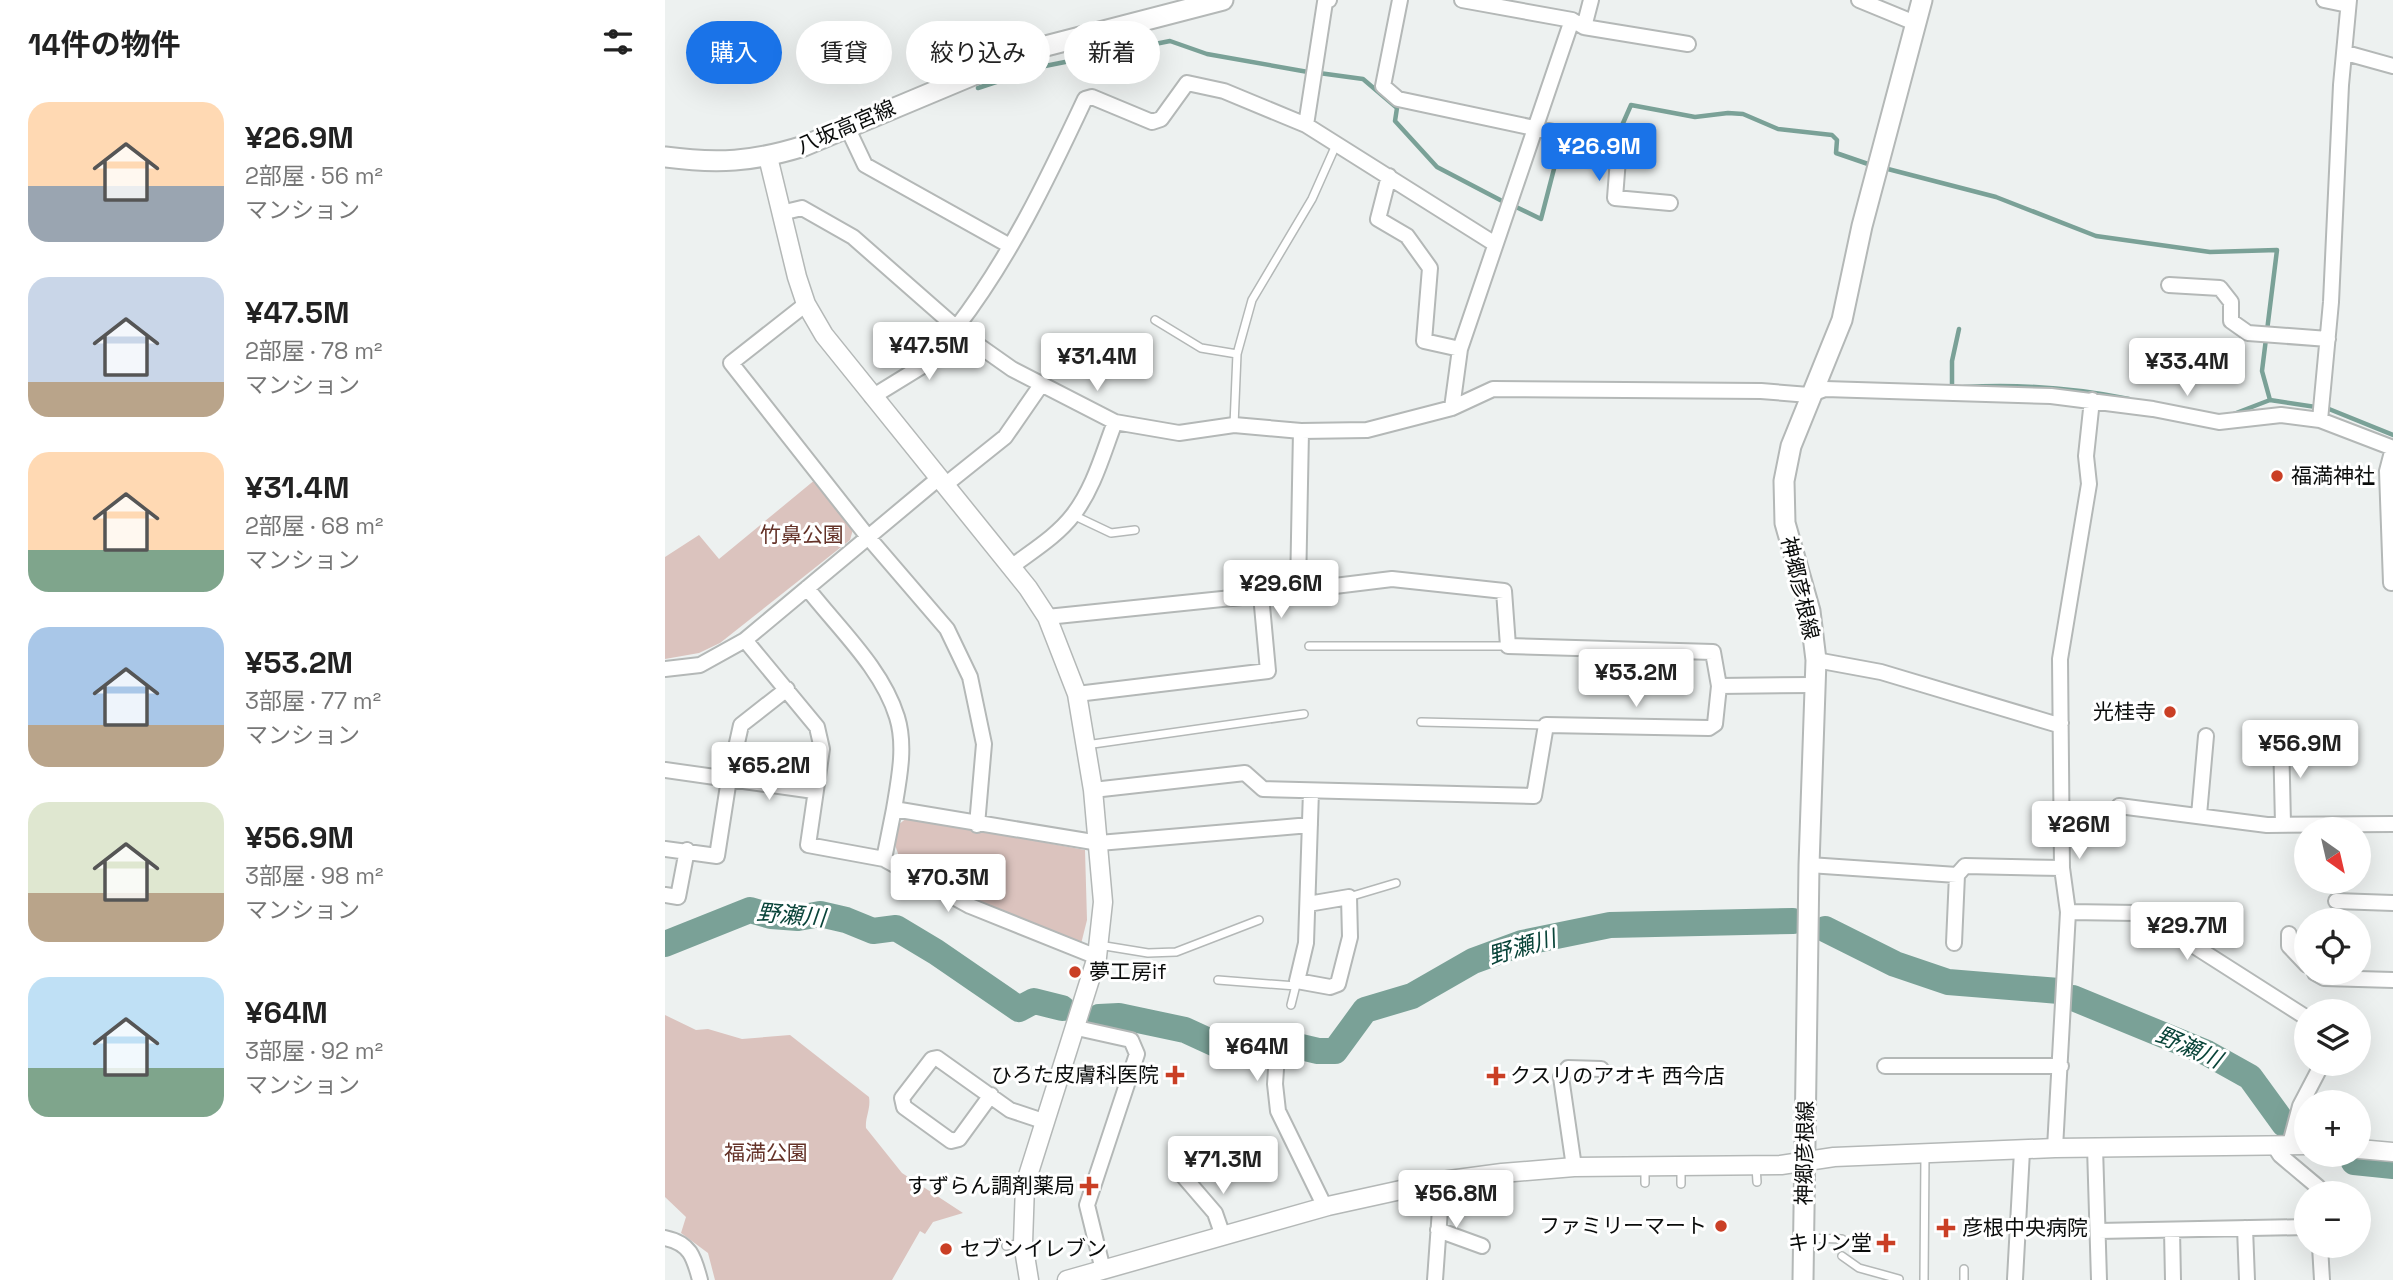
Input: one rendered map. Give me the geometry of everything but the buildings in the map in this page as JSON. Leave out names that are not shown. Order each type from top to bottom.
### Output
[{"type":"main road","name":"八坂高宮線","points":[[665,157],[705,162],[768,157],[804,146],[1038,48],[1223,0]]},
{"type":"main road","name":"神郷彦根線","points":[[1799,1277],[1799,1233],[1807,1161],[1809,865],[1813,685],[1816,660],[1810,611],[1785,523],[1784,481],[1809,395],[1842,320],[1862,226],[1922,0]]},
{"type":"street","points":[[1306,125],[1325,2],[1329,0]]},
{"type":"street","points":[[1400,0],[1383,86],[1398,99],[1619,146],[1615,198],[1669,203]]},
{"type":"street","points":[[1462,0],[1688,44]]},
{"type":"street","points":[[1452,408],[1460,349],[1533,127],[1578,23],[1591,0]]},
{"type":"street","points":[[1859,0],[1915,23]]},
{"type":"street","points":[[2321,413],[2328,339],[2340,98],[2349,3],[2325,0]]},
{"type":"street","points":[[2346,53],[2393,66]]},
{"type":"street","points":[[956,328],[983,292],[1045,184],[1085,99],[1092,97],[1152,122],[1161,119],[1184,85],[1193,82],[1306,125],[1495,244]]},
{"type":"street","points":[[847,127],[865,165],[1010,246]]},
{"type":"street","points":[[768,157],[806,303],[824,334],[872,397],[1011,567],[1047,617],[1077,694],[1093,790],[1104,902],[1098,951],[1077,1028],[1025,1185],[1014,1245],[1029,1280]]},
{"type":"street","points":[[1389,176],[1378,219],[1407,236],[1430,268],[1424,341],[1460,349]]},
{"type":"street","points":[[781,213],[802,208],[853,237],[968,338],[1041,384],[1115,422],[1179,433],[1234,425],[1301,431],[1367,430],[1452,408],[1493,389],[1761,391],[1809,395],[1825,389],[2038,395],[2092,400],[2219,422],[2321,413],[2393,448],[2387,471],[2391,583]]},
{"type":"street","points":[[2169,285],[2220,288],[2231,302],[2231,321],[2248,333],[2328,339]]},
{"type":"street","points":[[806,303],[731,363],[869,537],[947,629],[970,677],[984,744],[977,825]]},
{"type":"street","points":[[872,397],[968,338]]},
{"type":"street","points":[[665,669],[700,665],[745,640],[869,537],[1005,437],[1041,384]]},
{"type":"street","points":[[2055,1148],[2068,912],[2061,869],[2060,659],[2089,484],[2086,456],[2092,400]]},
{"type":"street","points":[[1011,567],[1053,536],[1073,515],[1091,487],[1115,422]]},
{"type":"street","points":[[1298,590],[1301,431]]},
{"type":"street","points":[[1047,617],[1392,579],[1504,591],[1508,646],[1713,652],[1719,685],[1715,724],[1709,728],[1546,725],[1534,796],[1263,789],[1245,773],[1093,790]]},
{"type":"street","points":[[807,588],[882,683],[898,719],[902,763],[884,859]]},
{"type":"street","points":[[1077,694],[1268,671],[1261,594]]},
{"type":"street","points":[[745,640],[817,727],[822,749],[808,845],[884,859],[969,906],[1098,951]]},
{"type":"street","points":[[1816,660],[1881,672],[2042,721],[2061,723]]},
{"type":"street","points":[[1719,685],[1813,685]]},
{"type":"street","points":[[665,849],[717,856],[741,725],[787,690]]},
{"type":"street","points":[[2199,815],[2206,736]]},
{"type":"street","points":[[2281,736],[2283,824]]},
{"type":"street","points":[[665,770],[814,791]]},
{"type":"street","points":[[1308,904],[1349,897],[1350,937],[1338,984],[1330,987],[1296,983],[1306,943],[1311,791]]},
{"type":"street","points":[[2119,806],[2267,825],[2393,824]]},
{"type":"street","points":[[894,809],[977,825],[1099,843],[1310,825]]},
{"type":"street","points":[[665,895],[678,897],[687,850]]},
{"type":"street","points":[[1809,865],[1957,875]]},
{"type":"street","points":[[1954,943],[1957,875],[1965,866],[2061,869]]},
{"type":"street","points":[[2336,901],[2393,903]]},
{"type":"street","points":[[2068,912],[2138,913],[2175,921],[2191,944],[2294,1010]]},
{"type":"street","points":[[2289,934],[2289,946],[2294,951]]},
{"type":"street","points":[[2371,979],[2393,980]]},
{"type":"street","points":[[1077,1028],[1131,1040],[1137,1054],[1087,1205],[1103,1270]]},
{"type":"street","points":[[1277,1054],[1275,1084],[1278,1111],[1325,1207]]},
{"type":"street","points":[[991,1096],[959,1139],[951,1141],[904,1107],[902,1098],[932,1059],[937,1058],[991,1096],[1010,1110],[1046,1122]]},
{"type":"street","points":[[1885,1066],[2061,1066]]},
{"type":"street","points":[[1574,1167],[1561,1077],[1568,1068],[1601,1069]]},
{"type":"street","points":[[2311,1181],[2280,1155],[2290,1144],[2300,1106],[2316,1076]]},
{"type":"street","points":[[1067,1280],[1325,1207],[1441,1181],[1574,1167],[1645,1174],[1681,1165],[1756,1174],[1807,1161],[1925,1154],[2055,1148],[2290,1144]]},
{"type":"street","points":[[2095,1147],[2099,1280]]},
{"type":"street","points":[[2371,1150],[2393,1152]]},
{"type":"street","points":[[2015,1279],[2022,1151]]},
{"type":"street","points":[[1185,1158],[1178,1170],[1215,1213],[1223,1236]]},
{"type":"street","points":[[1435,1280],[1441,1181]]},
{"type":"street","points":[[2098,1231],[2294,1227]]},
{"type":"street","points":[[2245,1228],[2247,1280]]},
{"type":"street","points":[[1438,1230],[1482,1246]]},
{"type":"street","points":[[2172,1230],[2173,1280]]},
{"type":"street","points":[[665,1238],[677,1240],[692,1251],[700,1280]]},
{"type":"street","points":[[2321,1258],[2322,1280]]},
{"type":"lane","points":[[1234,425],[1237,354],[1252,300],[1313,199],[1336,144]]},
{"type":"lane","points":[[1155,320],[1201,348],[1237,354]]},
{"type":"lane","points":[[1073,515],[1111,533],[1135,530]]},
{"type":"lane","points":[[1309,646],[1508,646]]},
{"type":"lane","points":[[1085,745],[1304,714]]},
{"type":"lane","points":[[1421,722],[1546,725]]},
{"type":"lane","points":[[1349,897],[1396,883]]},
{"type":"lane","points":[[1098,951],[1175,952],[1259,920]]},
{"type":"lane","points":[[1218,980],[1296,983],[1291,1005]]},
{"type":"lane","points":[[1924,1280],[1925,1154]]},
{"type":"lane","points":[[1681,1165],[1681,1184]]},
{"type":"lane","points":[[1799,1233],[1842,1239]]},
{"type":"lane","points":[[1842,1256],[1859,1268],[1899,1279]]},
{"type":"lane","points":[[1964,1269],[1964,1280]]},
{"type":"green space","name":"竹鼻公園","points":[[816,479],[854,526],[850,540],[720,643],[699,653],[665,659],[665,557],[699,535],[719,559]]},
{"type":"green space","points":[[908,817],[1085,850],[1087,920],[1081,944],[963,897],[901,862],[895,845],[898,825]]},
{"type":"green space","name":"福満公園","points":[[665,1015],[696,1030],[708,1029],[742,1039],[790,1035],[869,1097],[866,1128],[902,1173],[963,1213],[933,1222],[925,1234],[920,1231],[892,1280],[715,1280],[708,1253],[681,1233],[686,1217],[665,1197]]},
{"type":"waterway","points":[[978,88],[1045,66],[1170,41],[1207,54],[1308,72]]},
{"type":"waterway","points":[[1319,73],[1363,79],[1397,108],[1395,121],[1437,167],[1504,202]]},
{"type":"waterway","points":[[1616,139],[1631,105],[1695,117],[1743,114],[1778,129],[1832,135],[1837,140],[1836,153],[1871,165]]},
{"type":"waterway","points":[[1514,206],[1541,219],[1562,138]]},
{"type":"waterway","points":[[1884,168],[1996,197],[2096,236],[2210,252],[2277,250],[2262,371],[2270,400]]},
{"type":"waterway","points":[[1955,387],[1952,387],[1952,361],[1959,329]]},
{"type":"waterway","points":[[1964,387],[2047,388],[2129,399]]},
{"type":"waterway","points":[[2231,415],[2270,400],[2329,409],[2393,435]]},
{"type":"waterway","name":"野瀬川","points":[[665,944],[750,910],[771,916],[798,918],[820,914],[846,920],[873,931],[896,928],[1019,1009],[1034,1001],[1062,1008]]},
{"type":"waterway","name":"野瀬川","points":[[1284,1043],[1318,1051],[1335,1051],[1365,1010],[1412,996],[1473,961],[1522,943],[1610,925],[1793,921]]},
{"type":"waterway","name":"野瀬川","points":[[1825,929],[1895,964],[1948,982],[2059,991]]},
{"type":"waterway","name":"野瀬川","points":[[2073,998],[2207,1053],[2250,1077],[2284,1124]]},
{"type":"waterway","name":"野瀬川","points":[[1099,1017],[1119,1016],[1185,1030],[1222,1047],[1275,1043]]},
{"type":"waterway","name":"野瀬川","points":[[2371,1164],[2393,1166]]},
{"type":"place","name":"福満神社","points":[[2277,476]]},
{"type":"place","name":"光桂寺","points":[[2170,712]]},
{"type":"place","name":"夢工房if","points":[[1075,972]]},
{"type":"place","name":"ひろた皮膚科医院","points":[[1175,1075]]},
{"type":"place","name":"クスリのアオキ 西今店","points":[[1496,1076]]},
{"type":"place","name":"すずらん調剤薬局","points":[[1089,1186]]},
{"type":"place","name":"ファミリーマート","points":[[1721,1226]]},
{"type":"place","name":"彦根中央病院","points":[[1946,1228]]},
{"type":"place","name":"キリン堂","points":[[1886,1243]]},
{"type":"place","name":"セブンイレブン","points":[[946,1249]]}]
